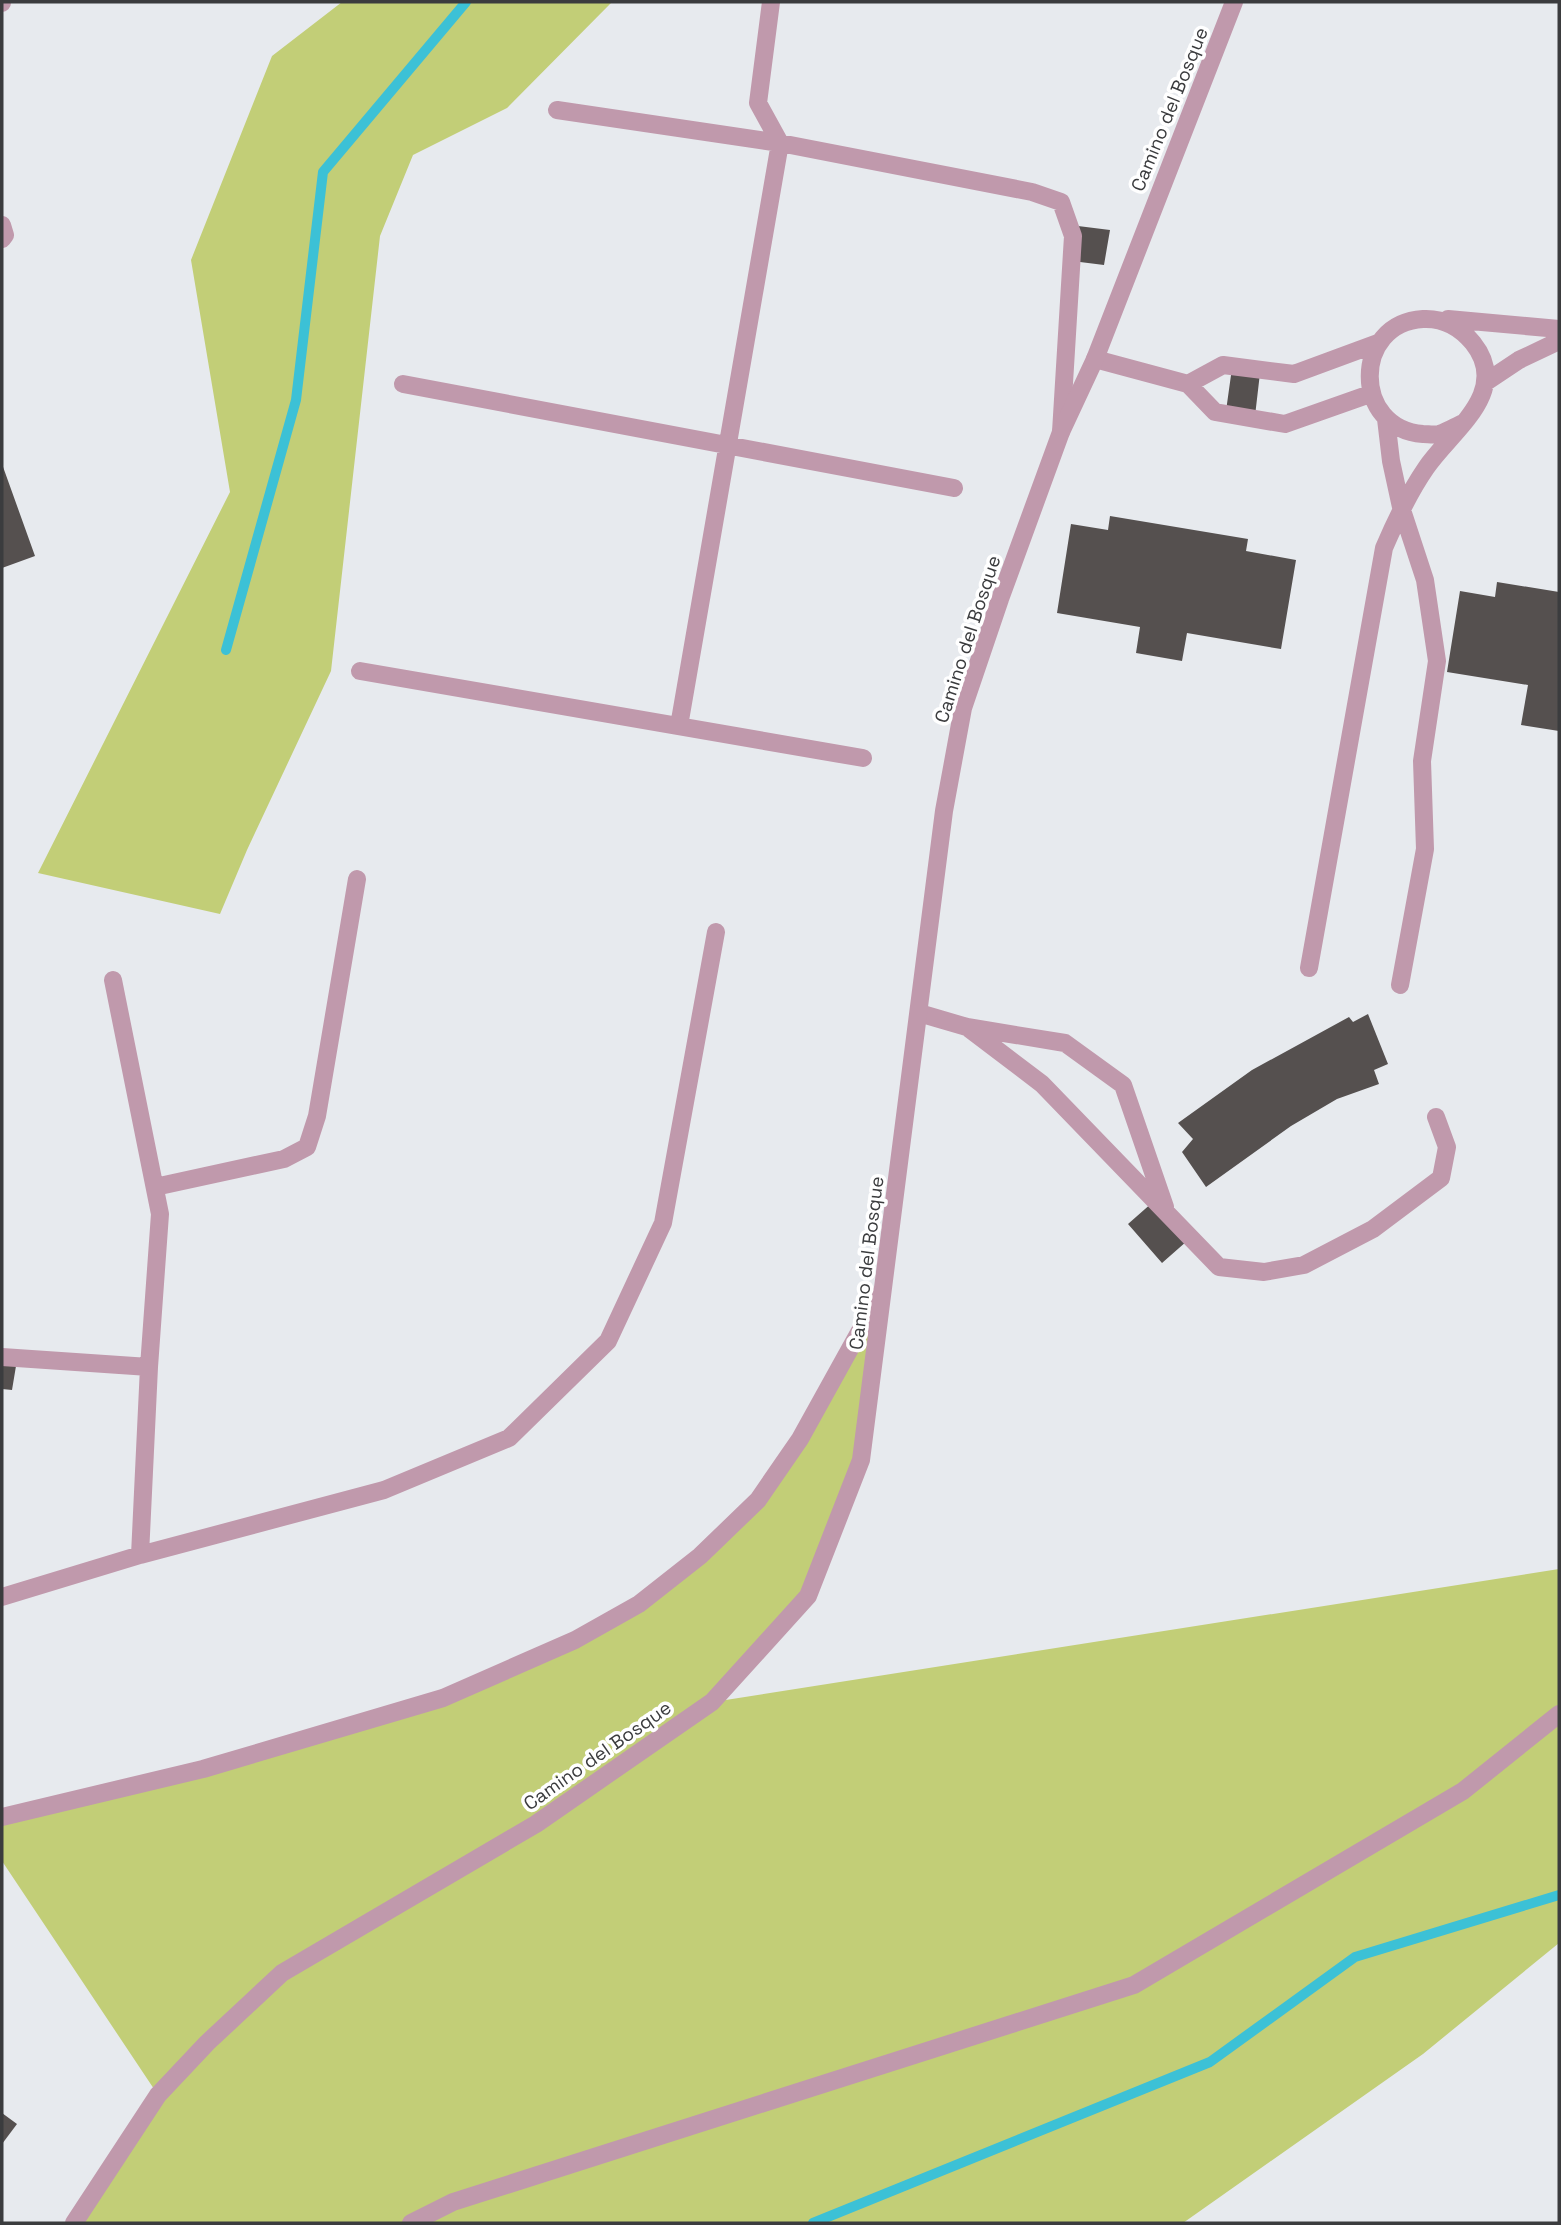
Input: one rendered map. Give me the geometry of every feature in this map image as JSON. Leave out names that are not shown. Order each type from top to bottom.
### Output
[{"type":"street","points":[[679,726],[780,143],[758,103],[771,2]]},
{"type":"street","name":"Camino del Bosque","points":[[74,2223],[158,2095],[207,2043],[282,1973],[536,1824],[712,1702],[808,1596],[861,1460],[944,811],[963,708],[1061,432],[1095,359],[1234,2]]},
{"type":"street","points":[[557,110],[780,143],[1032,191],[1061,202],[1073,236],[1061,432]]},
{"type":"street","points":[[2,225],[5,235],[2,239]]},
{"type":"street","points":[[1188,384],[1223,365],[1294,374],[1378,343],[1394,328],[1414,319],[1435,318],[1559,329]]},
{"type":"street","points":[[1309,968],[1384,548],[1401,507],[1428,465],[1478,405],[1486,382],[1481,353],[1475,345],[1463,330],[1435,318]]},
{"type":"street","points":[[1486,382],[1519,360],[1559,341]]},
{"type":"street","points":[[1378,343],[1368,367],[1370,394],[1386,419],[1391,461],[1401,507],[1425,580],[1437,661],[1422,761],[1425,849],[1400,985]]},
{"type":"street","points":[[1095,359],[1188,384],[1215,412],[1285,424],[1370,394]]},
{"type":"street","points":[[403,384],[954,488]]},
{"type":"street","points":[[1386,419],[1410,433],[1438,434],[1463,423]]},
{"type":"street","points":[[360,671],[863,758]]},
{"type":"street","points":[[155,1187],[284,1159],[307,1147],[317,1116],[357,878]]},
{"type":"street","points":[[2,1597],[139,1555],[384,1490],[509,1438],[608,1341],[663,1223],[716,932]]},
{"type":"street","points":[[113,980],[160,1214],[139,1555]]},
{"type":"street","points":[[919,1013],[967,1027],[1065,1043],[1123,1085],[1167,1212]]},
{"type":"street","points":[[967,1027],[1042,1084],[1219,1267],[1264,1272],[1304,1265],[1373,1229],[1441,1178],[1447,1147],[1436,1117]]},
{"type":"street","points":[[2,1817],[203,1769],[443,1698],[575,1640],[639,1604],[700,1556],[758,1500],[800,1439],[884,1287]]},
{"type":"street","points":[[2,1357],[149,1367]]},
{"type":"street","points":[[411,2223],[453,2202],[1134,1984],[1463,1791],[1559,1714]]},
{"type":"green space","points":[[342,2],[612,2],[507,108],[413,155],[380,236],[331,671],[220,914],[38,873],[230,492],[191,260],[272,56]]},
{"type":"green space","points":[[884,1288],[861,1460],[808,1596],[713,1702],[1559,1569],[1559,1943],[1423,2054],[1183,2223],[74,2223],[158,2095],[2,1861],[2,1817],[443,1698],[639,1604],[758,1500]]},
{"type":"building","points":[[1078,226],[1110,230],[1104,265],[1072,261]]},
{"type":"building","points":[[1232,368],[1260,373],[1255,416],[1226,411]]},
{"type":"building","points":[[2,464],[35,556],[2,568]]},
{"type":"building","points":[[1110,516],[1248,539],[1246,551],[1296,560],[1281,649],[1187,633],[1182,661],[1136,653],[1140,627],[1057,613],[1071,524],[1108,530]]},
{"type":"building","points":[[1497,582],[1559,592],[1559,731],[1521,725],[1528,685],[1447,672],[1460,591],[1495,597]]},
{"type":"building","points":[[1368,1014],[1388,1064],[1374,1070],[1379,1084],[1337,1099],[1291,1126],[1206,1187],[1182,1152],[1193,1139],[1178,1123],[1252,1070],[1349,1017],[1353,1022]]},
{"type":"building","points":[[1153,1202],[1187,1241],[1162,1263],[1128,1224]]},
{"type":"building","points":[[2,1359],[17,1360],[12,1390],[2,1389]]},
{"type":"building","points":[[2,2113],[17,2124],[2,2144]]},
{"type":"waterway","points":[[226,650],[296,400],[323,172],[466,2]]},
{"type":"waterway","points":[[813,2223],[1210,2062],[1355,1957],[1559,1895]]}]
